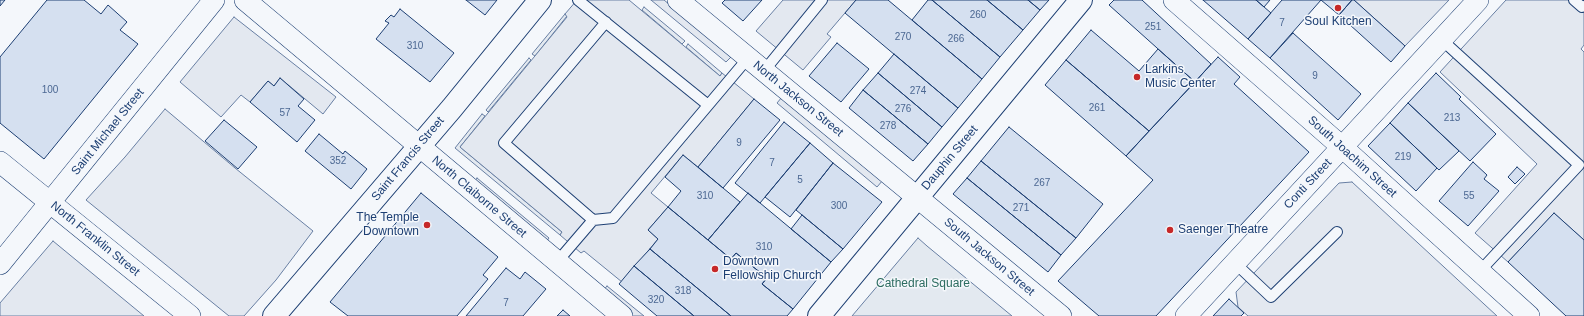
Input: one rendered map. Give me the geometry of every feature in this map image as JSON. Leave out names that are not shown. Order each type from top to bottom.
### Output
[{"type":"street","name":"Saint Michael Street","points":[[0,264],[214,0]]},
{"type":"street","name":"North Claiborne Street","points":[[245,0],[622,316]]},
{"type":"street","name":"Saint Francis Street","points":[[274,316],[419,146],[540,0]]},
{"type":"street","name":"North Jackson Street","points":[[678,0],[918,197]]},
{"type":"street","name":"Dauphin Street","points":[[819,316],[1081,0]]},
{"type":"street","name":"South Joachim Street","points":[[1174,0],[1342,147],[1529,316]]},
{"type":"street","name":"Conti Street","points":[[1186,316],[1478,0]]},
{"type":"street","name":"North Franklin Street","points":[[0,162],[190,316]]},
{"type":"street","name":"South Jackson Street","points":[[918,197],[1061,316]]},
{"type":"lane","points":[[578,0],[708,105]]},
{"type":"lane","points":[[764,71],[822,0]]},
{"type":"lane","points":[[1574,0],[1582,7],[1584,6]]},
{"type":"lane","points":[[593,220],[504,143],[606,22]]},
{"type":"lane","points":[[1442,40],[1581,168],[1480,271]]},
{"type":"lane","points":[[557,262],[593,220],[613,218],[748,58]]},
{"type":"lane","points":[[1235,263],[1271,297],[1337,232]]},
{"type":"green space","points":[[644,7],[685,41],[682,44],[642,10]]},
{"type":"green space","points":[[565,14],[567,16],[535,56],[532,54]]},
{"type":"green space","points":[[688,44],[722,73],[720,76],[686,47]]},
{"type":"green space","points":[[529,58],[531,60],[488,112],[486,110]]},
{"type":"green space","points":[[482,114],[485,116],[460,147],[562,232],[560,235],[455,148]]},
{"type":"green space","name":"Cathedral Square","points":[[918,238],[927,246],[1012,316],[852,316]]},
{"type":"shaded area","points":[[577,0],[629,0],[720,76],[722,73],[754,99],[698,167],[683,155],[651,193],[668,207],[648,230],[658,239],[622,282],[584,251],[581,253],[560,235],[562,232],[460,147],[567,17],[565,14]]},
{"type":"shaded area","points":[[651,0],[664,0],[732,56],[726,62]]},
{"type":"shaded area","points":[[783,0],[856,0],[827,34],[831,37],[803,70],[756,31]]},
{"type":"shaded area","points":[[1354,0],[1449,0],[1405,46]]},
{"type":"shaded area","points":[[1506,0],[1584,0],[1584,45],[1581,49],[1584,52],[1584,240],[1554,213],[1508,262],[1475,233],[1537,164],[1440,72]]},
{"type":"shaded area","points":[[234,17],[336,97],[323,114],[280,78],[274,86],[268,81],[250,102],[241,95],[221,117],[180,82]]},
{"type":"shaded area","points":[[782,97],[883,180],[877,187],[777,103]]},
{"type":"shaded area","points":[[165,109],[313,231],[276,280],[244,316],[229,316],[86,200],[125,157]]},
{"type":"shaded area","points":[[477,178],[549,238],[544,245],[472,185]]},
{"type":"shaded area","points":[[1352,182],[1497,316],[1248,316],[1238,307],[1236,292],[1339,183]]},
{"type":"shaded area","points":[[53,241],[144,316],[0,316],[0,303]]},
{"type":"shaded area","points":[[607,286],[644,316],[630,316],[602,292]]},
{"type":"building","points":[[0,0],[5,0],[0,6]]},
{"type":"building","points":[[47,0],[84,0],[101,14],[108,5],[127,22],[120,30],[138,44],[44,159],[0,123],[0,57]]},
{"type":"building","points":[[466,0],[497,0],[485,15]]},
{"type":"building","points":[[725,0],[762,0],[743,21],[722,3]]},
{"type":"building","points":[[856,0],[888,0],[982,79],[958,108],[845,13]]},
{"type":"building","points":[[928,0],[932,0],[1000,57],[982,79],[912,20]]},
{"type":"building","points":[[932,0],[987,0],[1023,30],[1000,57]]},
{"type":"building","points":[[987,0],[1028,0],[1040,10],[1023,30]]},
{"type":"building","points":[[1028,0],[1049,0],[1040,10]]},
{"type":"building","points":[[1114,0],[1142,0],[1211,64],[1195,82],[1109,5]]},
{"type":"building","points":[[1203,0],[1256,0],[1271,13],[1248,39]]},
{"type":"building","points":[[1256,0],[1270,0],[1264,7]]},
{"type":"building","points":[[1282,0],[1321,0],[1270,58],[1248,39]]},
{"type":"building","name":"Soul Kitchen","points":[[1321,0],[1352,0],[1339,15]]},
{"type":"building","points":[[1352,0],[1354,0],[1405,46],[1391,62],[1339,15]]},
{"type":"building","points":[[400,9],[454,53],[430,82],[376,39],[389,23],[385,21],[391,15],[394,17]]},
{"type":"building","name":"Larkins Music Center","points":[[1091,30],[1139,71],[1158,49],[1195,82],[1149,131],[1066,60]]},
{"type":"building","points":[[1293,33],[1361,94],[1338,120],[1270,58]]},
{"type":"building","points":[[837,43],[869,69],[841,102],[809,76]]},
{"type":"building","points":[[894,54],[958,108],[942,127],[878,73]]},
{"type":"building","name":"Saenger Theatre","points":[[1218,57],[1240,77],[1234,84],[1309,152],[1156,316],[1099,316],[1058,281],[1153,180],[1126,156]]},
{"type":"building","points":[[1066,60],[1149,131],[1126,156],[1045,85]]},
{"type":"building","points":[[878,73],[942,127],[928,144],[863,90]]},
{"type":"building","points":[[1436,73],[1461,97],[1459,99],[1496,134],[1470,161],[1408,103]]},
{"type":"building","points":[[280,78],[304,99],[298,106],[315,120],[297,142],[250,102],[268,81],[274,86]]},
{"type":"building","points":[[863,90],[928,144],[913,161],[849,108]]},
{"type":"building","points":[[754,99],[780,120],[723,188],[698,167]]},
{"type":"building","points":[[1408,103],[1459,151],[1439,170],[1390,123]]},
{"type":"building","points":[[224,120],[257,147],[238,169],[205,141]]},
{"type":"building","points":[[784,122],[810,143],[760,203],[735,183]]},
{"type":"building","points":[[1390,123],[1437,168],[1416,191],[1368,146]]},
{"type":"building","points":[[1009,127],[1103,204],[1076,238],[981,161]]},
{"type":"building","points":[[319,134],[343,154],[345,151],[367,169],[351,189],[305,151]]},
{"type":"building","points":[[810,143],[833,163],[790,217],[765,197]]},
{"type":"building","points":[[683,155],[740,202],[708,240],[668,207],[681,191],[665,177]]},
{"type":"building","points":[[981,161],[1076,238],[1061,255],[967,178]]},
{"type":"building","points":[[1473,162],[1487,175],[1484,179],[1499,191],[1468,226],[1439,201]]},
{"type":"building","points":[[833,163],[882,202],[843,249],[796,210]]},
{"type":"building","points":[[1517,167],[1525,174],[1515,184],[1508,177]]},
{"type":"building","points":[[967,178],[1061,255],[1048,272],[953,194]]},
{"type":"building","name":"The Temple Downtown","points":[[421,193],[498,257],[483,275],[488,279],[457,316],[348,316],[330,302]]},
{"type":"building","points":[[748,193],[831,262],[793,309],[762,284],[767,278],[736,253],[731,259],[708,240]]},
{"type":"building","name":"Downtown Fellowship Church","points":[[668,207],[731,259],[736,253],[767,278],[762,284],[793,309],[787,316],[731,316],[650,249],[658,239],[648,230]]},
{"type":"building","points":[[1554,213],[1584,240],[1584,316],[1566,316],[1508,262]]},
{"type":"building","points":[[802,215],[843,249],[831,262],[791,229]]},
{"type":"building","points":[[650,249],[731,316],[694,316],[634,266]]},
{"type":"building","points":[[634,266],[694,316],[657,316],[619,284]]},
{"type":"building","points":[[506,268],[520,279],[525,272],[546,289],[523,316],[466,316]]},
{"type":"building","points":[[1229,299],[1244,313],[1241,316],[1213,316]]},
{"type":"building","points":[[563,310],[570,316],[557,316]]},
{"type":"place","name":"Soul Kitchen","points":[[1338,8]]},
{"type":"place","name":"Larkins Music Center","points":[[1137,77]]},
{"type":"place","name":"The Temple Downtown","points":[[427,225]]},
{"type":"place","name":"Saenger Theatre","points":[[1170,230]]},
{"type":"place","name":"Downtown Fellowship Church","points":[[715,269]]}]
